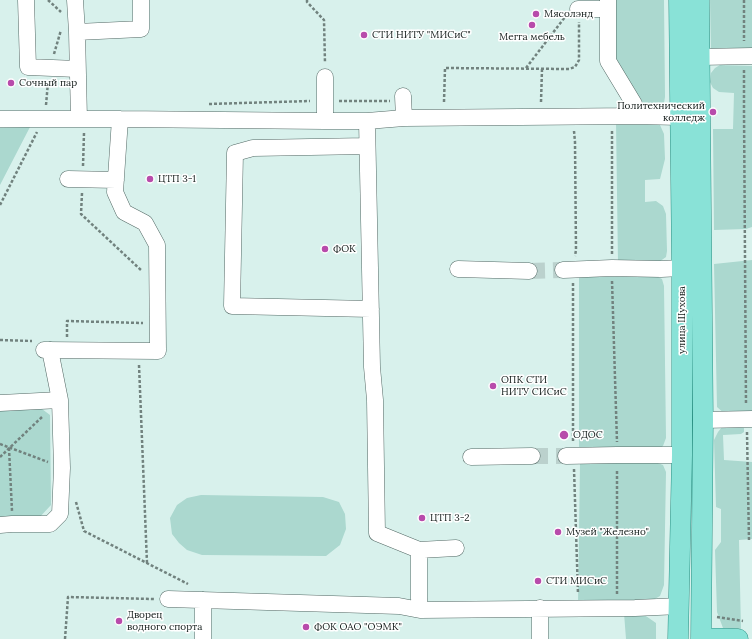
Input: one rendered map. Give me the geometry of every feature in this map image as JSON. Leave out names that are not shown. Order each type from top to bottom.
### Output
[{"type":"main road","name":"улица Шухова","points":[[678,639],[680,606],[682,455],[682,268],[679,0]]},
{"type":"main road","name":"улица Шухова","points":[[700,0],[704,420],[701,639]]},
{"type":"main road","points":[[701,639],[740,630]]},
{"type":"lane","points":[[26,0],[28,67],[77,69]]},
{"type":"lane","points":[[75,0],[79,119]]},
{"type":"lane","points":[[77,32],[141,29],[141,0]]},
{"type":"lane","points":[[574,11],[608,4],[608,61],[634,104],[636,116]]},
{"type":"lane","points":[[700,57],[748,56]]},
{"type":"lane","points":[[325,77],[325,121]]},
{"type":"lane","points":[[403,99],[404,118]]},
{"type":"lane","points":[[0,119],[367,121],[404,118],[612,116],[680,117]]},
{"type":"lane","points":[[6,525],[50,524],[60,514],[62,468],[60,400],[44,347],[158,351],[157,245],[145,223],[124,212],[115,192],[120,119]]},
{"type":"lane","points":[[367,121],[372,367],[375,400],[377,534],[419,550],[456,548]]},
{"type":"lane","points":[[367,146],[254,148],[235,153],[232,306],[371,309]]},
{"type":"lane","points":[[68,179],[116,180]]},
{"type":"lane","points":[[568,270],[612,268],[682,268]]},
{"type":"lane","points":[[458,269],[529,271]]},
{"type":"lane","points":[[0,402],[60,400]]},
{"type":"lane","points":[[704,420],[749,419]]},
{"type":"lane","points":[[570,456],[682,455]]},
{"type":"lane","points":[[471,457],[532,456]]},
{"type":"lane","points":[[419,550],[420,610]]},
{"type":"lane","points":[[168,599],[399,606],[420,610],[635,608],[680,606]]},
{"type":"lane","points":[[203,600],[204,639]]},
{"type":"lane","points":[[540,608],[540,639]]},
{"type":"path","points":[[307,0],[307,2],[324,20],[325,77]]},
{"type":"path","points":[[744,0],[748,56],[744,118],[749,419],[749,541]]},
{"type":"path","points":[[526,69],[574,11]]},
{"type":"path","points":[[437,102],[444,102],[445,68],[569,69],[575,67],[579,60],[574,11]]},
{"type":"path","points":[[534,102],[541,103],[542,69]]},
{"type":"path","points":[[202,104],[403,99]]},
{"type":"path","points":[[612,116],[612,268],[617,455],[617,608]]},
{"type":"path","points":[[573,117],[575,142],[576,250],[568,270],[570,456],[578,597]]},
{"type":"path","points":[[0,205],[44,119]]},
{"type":"path","points":[[81,214],[144,273]]},
{"type":"path","points":[[66,342],[68,321],[143,323],[144,316]]},
{"type":"path","points":[[0,340],[44,347]]},
{"type":"path","points":[[139,351],[147,563]]},
{"type":"path","points":[[0,444],[62,468]]},
{"type":"path","points":[[6,525],[9,447]]},
{"type":"path","points":[[76,500],[84,530],[199,589],[203,600]]},
{"type":"path","points":[[65,639],[68,597],[168,599]]},
{"type":"path","points":[[717,617],[740,630]]},
{"type":"green space","points":[[612,0],[664,0],[665,97],[664,103],[660,109],[645,109],[635,96],[613,55]]},
{"type":"green space","points":[[710,0],[752,0],[752,52],[711,52]]},
{"type":"green space","points":[[720,65],[752,66],[752,227],[746,229],[714,230],[713,129],[733,129],[734,93],[719,92],[713,88],[710,82],[711,73]]},
{"type":"green space","points":[[616,122],[651,122],[660,125],[664,134],[665,159],[660,179],[645,180],[645,202],[656,201],[663,206],[666,214],[667,251],[666,257],[659,262],[618,264]]},
{"type":"green space","points":[[30,127],[0,185],[0,128]]},
{"type":"green space","points":[[752,260],[752,415],[726,415],[717,407],[714,264]]},
{"type":"green space","points":[[656,276],[662,279],[664,286],[666,438],[663,446],[657,450],[579,447],[579,277]]},
{"type":"green space","points":[[0,409],[42,409],[50,415],[51,505],[38,519],[0,520]]},
{"type":"green space","points":[[722,427],[744,428],[744,432],[741,434],[723,435],[724,460],[752,462],[752,539],[739,540],[741,630],[723,628],[717,612],[715,550],[721,542],[721,509],[716,507],[714,440]]},
{"type":"green space","points":[[655,462],[663,465],[666,472],[664,585],[660,596],[651,601],[578,604],[580,463]]},
{"type":"green space","points":[[201,495],[323,497],[339,502],[345,514],[346,529],[340,545],[326,556],[202,555],[187,550],[179,543],[172,534],[170,518],[177,505],[187,498]]},
{"type":"green space","points":[[624,613],[643,614],[656,623],[656,639],[626,639]]},
{"type":"tunnel","points":[[529,271],[563,270]]},
{"type":"tunnel","points":[[532,456],[566,456]]},
{"type":"place","name":"Мясолэнд","points":[[536,14]]},
{"type":"place","name":"Мегга мебель","points":[[532,25]]},
{"type":"place","name":"СТИ НИТУ \"МИСиС\"","points":[[364,35]]},
{"type":"place","name":"Сочный пар","points":[[11,83]]},
{"type":"place","name":"Политехнический колледж","points":[[713,112]]},
{"type":"place","name":"ЦТП 3-1","points":[[150,179]]},
{"type":"place","name":"ФОК","points":[[325,249]]},
{"type":"place","name":"ОПК СТИ НИТУ СИСиС","points":[[493,386]]},
{"type":"place","name":"ОДОС","points":[[564,435]]},
{"type":"place","name":"ЦТП 3-2","points":[[422,518]]},
{"type":"place","name":"Музей \"Железно\"","points":[[558,532]]},
{"type":"place","name":"СТИ МИСиС","points":[[538,581]]},
{"type":"place","name":"Дворец водного спорта","points":[[119,621]]},
{"type":"place","name":"ФОК ОАО \"ОЭМК\"","points":[[306,627]]}]
